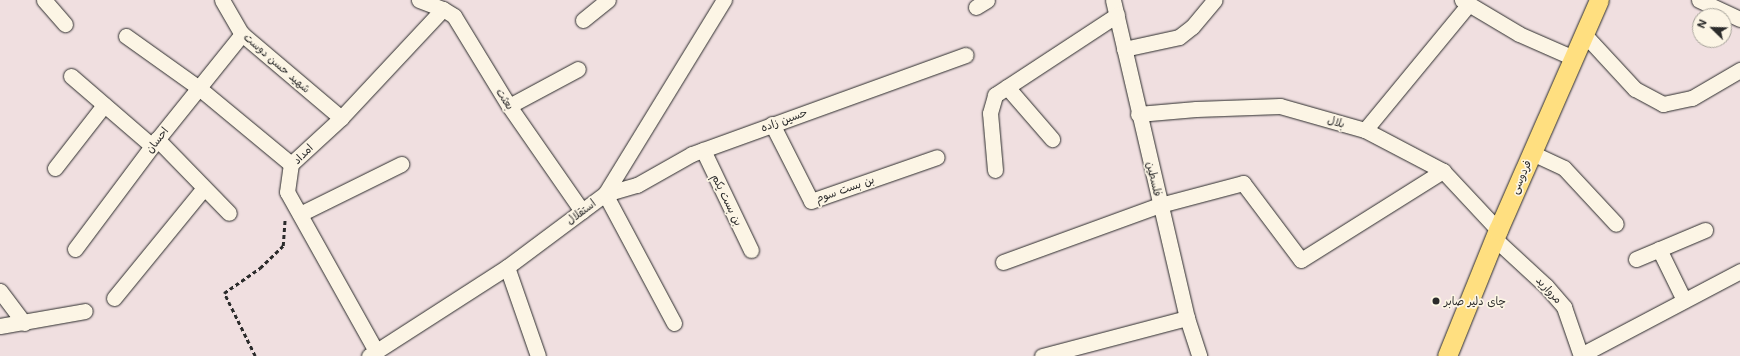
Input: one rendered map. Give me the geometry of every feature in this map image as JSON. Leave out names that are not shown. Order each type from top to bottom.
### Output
[{"type":"main road","name":"فردوسی","points":[[1447,356],[1496,235],[1599,0]]},
{"type":"street","points":[[44,0],[65,24]]},
{"type":"street","name":"شهید حسن دوست","points":[[222,0],[242,34],[341,118]]},
{"type":"street","name":"بعثت","points":[[418,0],[444,9],[454,16],[509,106],[582,210]]},
{"type":"street","points":[[583,20],[608,0]]},
{"type":"street","name":"استقلال","points":[[372,353],[507,267],[605,194],[724,0]]},
{"type":"street","name":"فلسطین","points":[[1113,0],[1138,114],[1187,318],[1199,356]]},
{"type":"street","points":[[1124,49],[1179,37],[1192,27],[1215,0]]},
{"type":"street","points":[[1699,0],[1740,19]]},
{"type":"street","points":[[1365,130],[1465,2],[1519,34],[1574,58]]},
{"type":"street","name":"امداد","points":[[287,192],[291,164],[341,118],[444,9]]},
{"type":"street","points":[[995,170],[990,113],[995,95],[1117,15]]},
{"type":"street","name":"احسان","points":[[75,249],[154,143],[242,34]]},
{"type":"street","points":[[1584,34],[1635,88],[1663,104],[1692,98],[1740,70]]},
{"type":"street","points":[[126,36],[199,88],[291,164]]},
{"type":"street","name":"حسین زاده","points":[[605,194],[638,184],[692,154],[966,55]]},
{"type":"street","points":[[509,106],[578,68]]},
{"type":"street","points":[[71,76],[104,105],[154,143],[204,188],[229,213]]},
{"type":"street","points":[[1007,87],[1052,139]]},
{"type":"street","points":[[55,168],[104,105]]},
{"type":"street","name":"بلال","points":[[1138,114],[1196,109],[1280,106],[1365,130],[1443,171],[1496,235]]},
{"type":"street","name":"بن بست سوم","points":[[772,124],[811,201],[937,157]]},
{"type":"street","name":"بن بست یکم","points":[[703,150],[751,250]]},
{"type":"street","points":[[1532,153],[1564,168],[1616,224]]},
{"type":"street","points":[[300,214],[401,164]]},
{"type":"street","points":[[1004,262],[1160,205],[1243,183],[1301,260],[1443,171]]},
{"type":"street","points":[[114,298],[204,188]]},
{"type":"street","points":[[287,192],[300,214],[372,353]]},
{"type":"street","points":[[605,194],[674,323]]},
{"type":"street","points":[[1636,259],[1705,230]]},
{"type":"street","name":"مروارید","points":[[1496,235],[1546,286],[1564,307],[1581,356]]},
{"type":"street","points":[[1659,249],[1684,300]]},
{"type":"street","points":[[507,267],[538,356]]},
{"type":"street","points":[[1581,356],[1740,270]]},
{"type":"street","points":[[0,291],[24,323]]},
{"type":"street","points":[[0,326],[24,323],[85,311]]},
{"type":"street","points":[[1042,356],[1187,318]]},
{"type":"path","points":[[255,356],[224,293],[260,268],[283,246],[287,192]]},
{"type":"place","name":"چای دلیر صابر","points":[[1436,301]]}]
